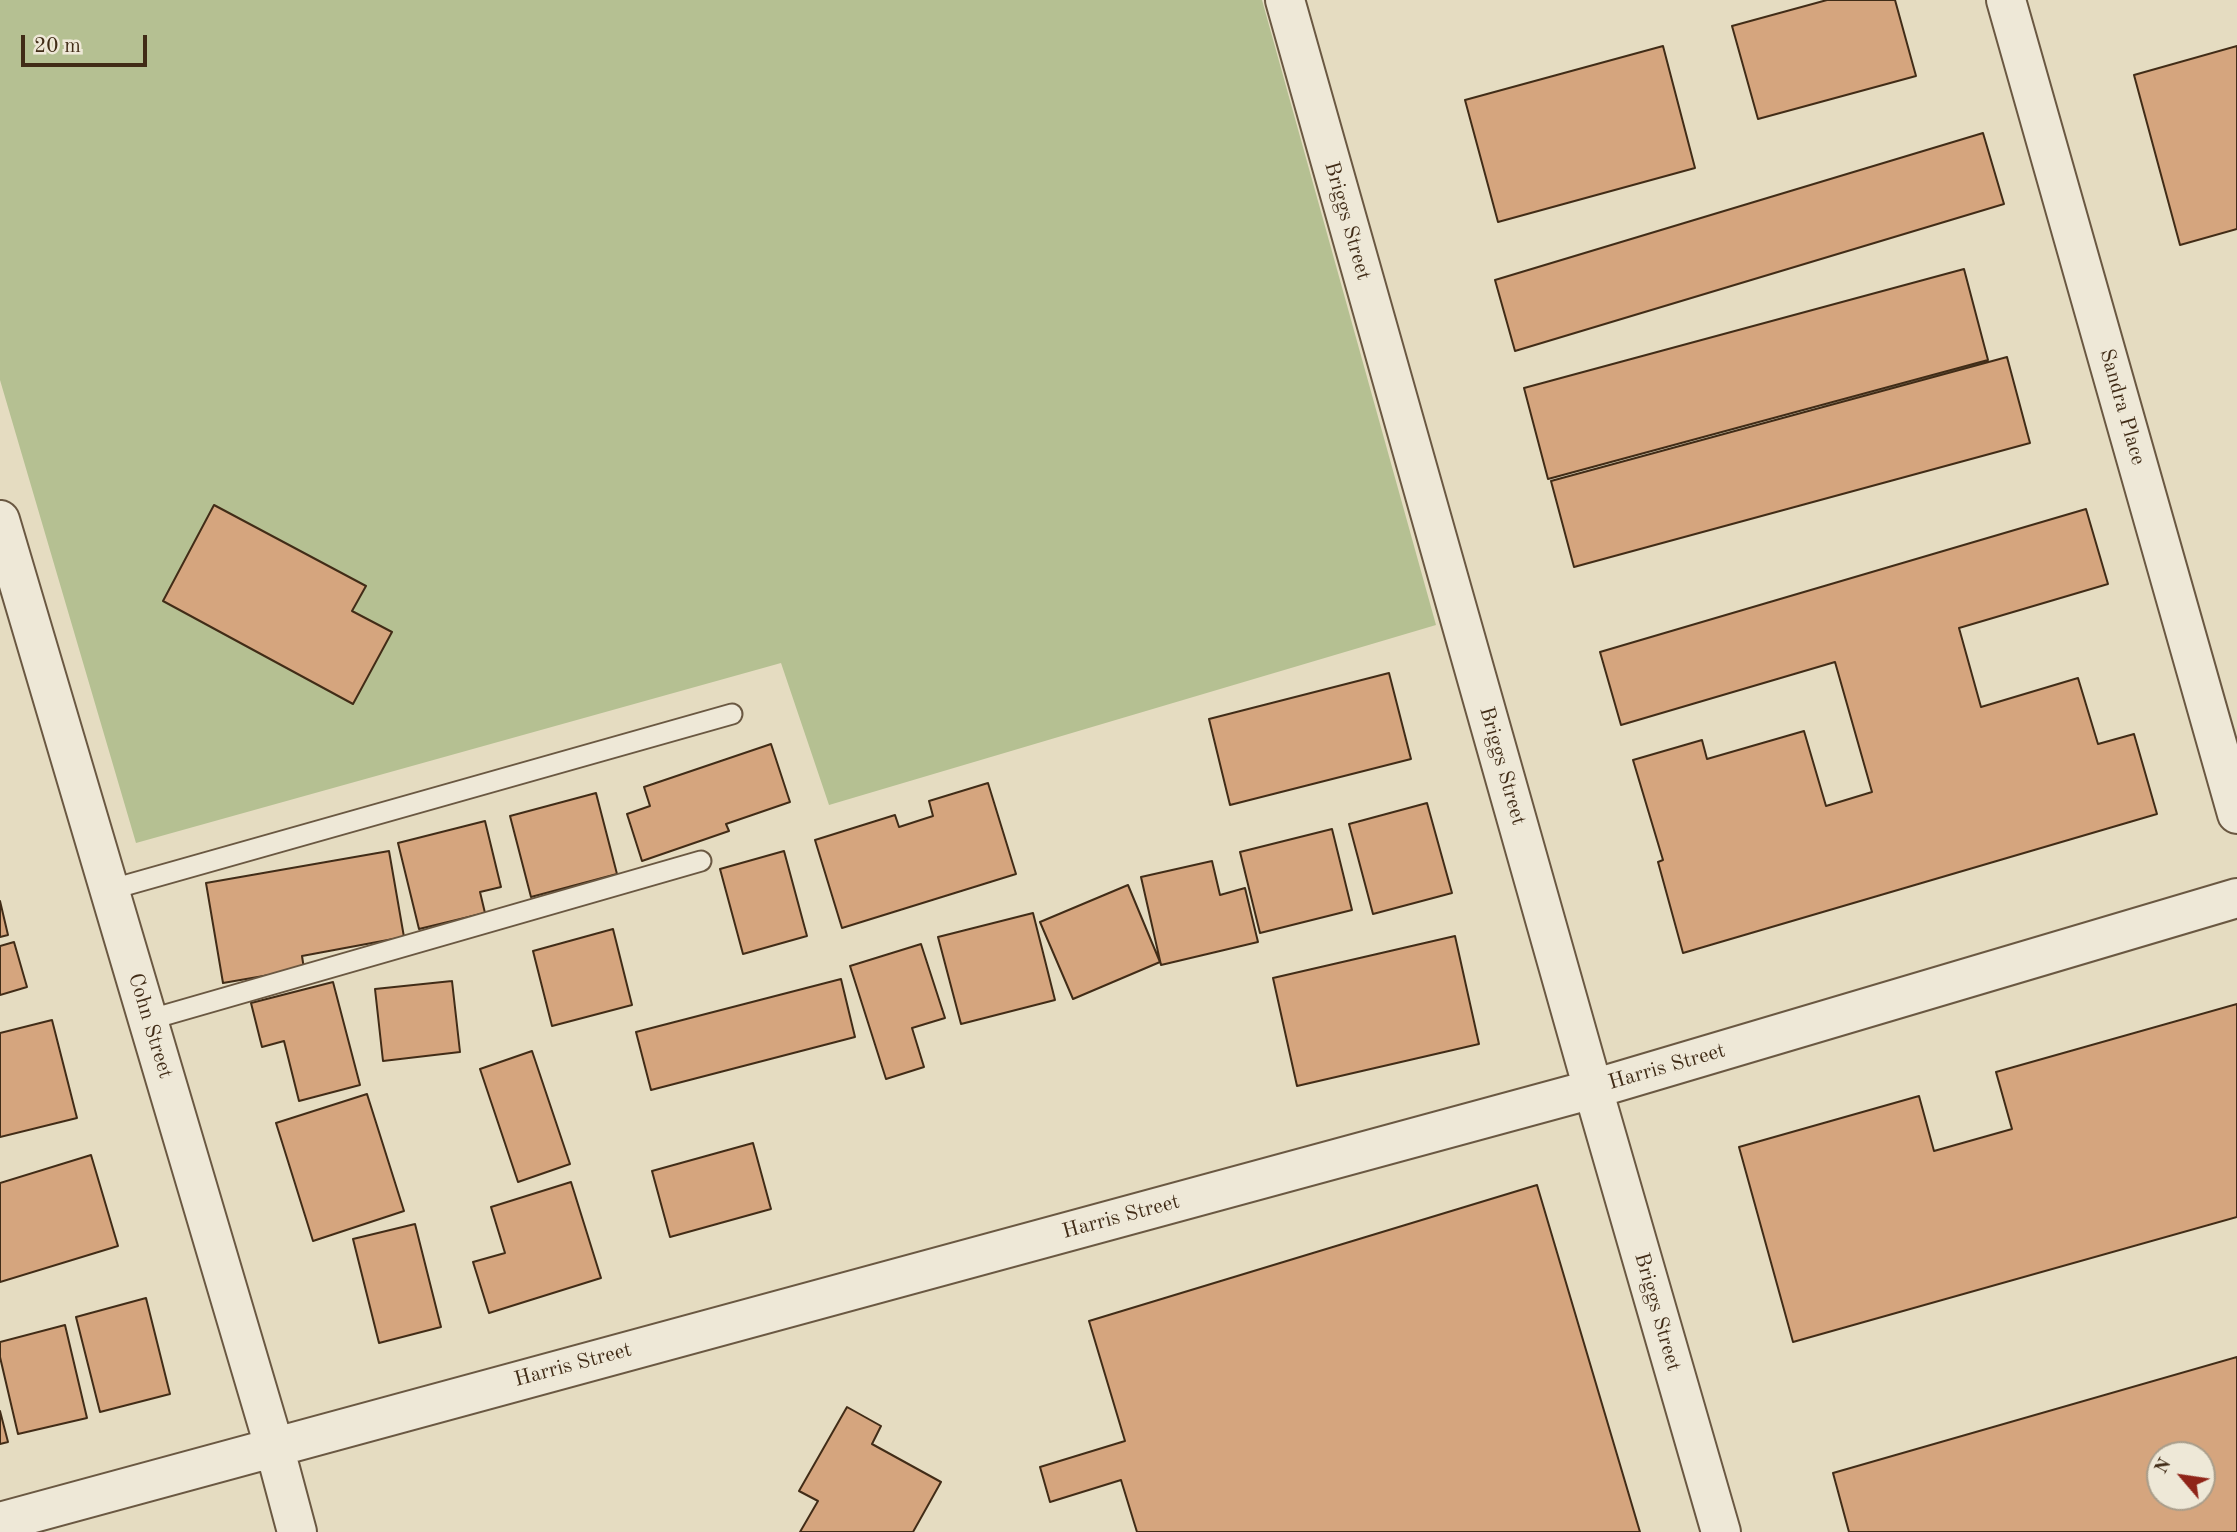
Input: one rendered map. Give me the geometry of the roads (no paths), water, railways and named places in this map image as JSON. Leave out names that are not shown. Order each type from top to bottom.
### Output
[{"type":"street","name":"Briggs Street","points":[[1285,0],[1721,1532]]},
{"type":"street","name":"Sandra Place","points":[[2007,0],[2237,814]]},
{"type":"street","name":"Cohn Street","points":[[0,520],[298,1532]]},
{"type":"street","name":"Harris Street","points":[[0,1522],[1593,1089],[2237,898]]},
{"type":"lane","points":[[109,890],[732,714]]},
{"type":"lane","points":[[148,1020],[701,861]]}]
